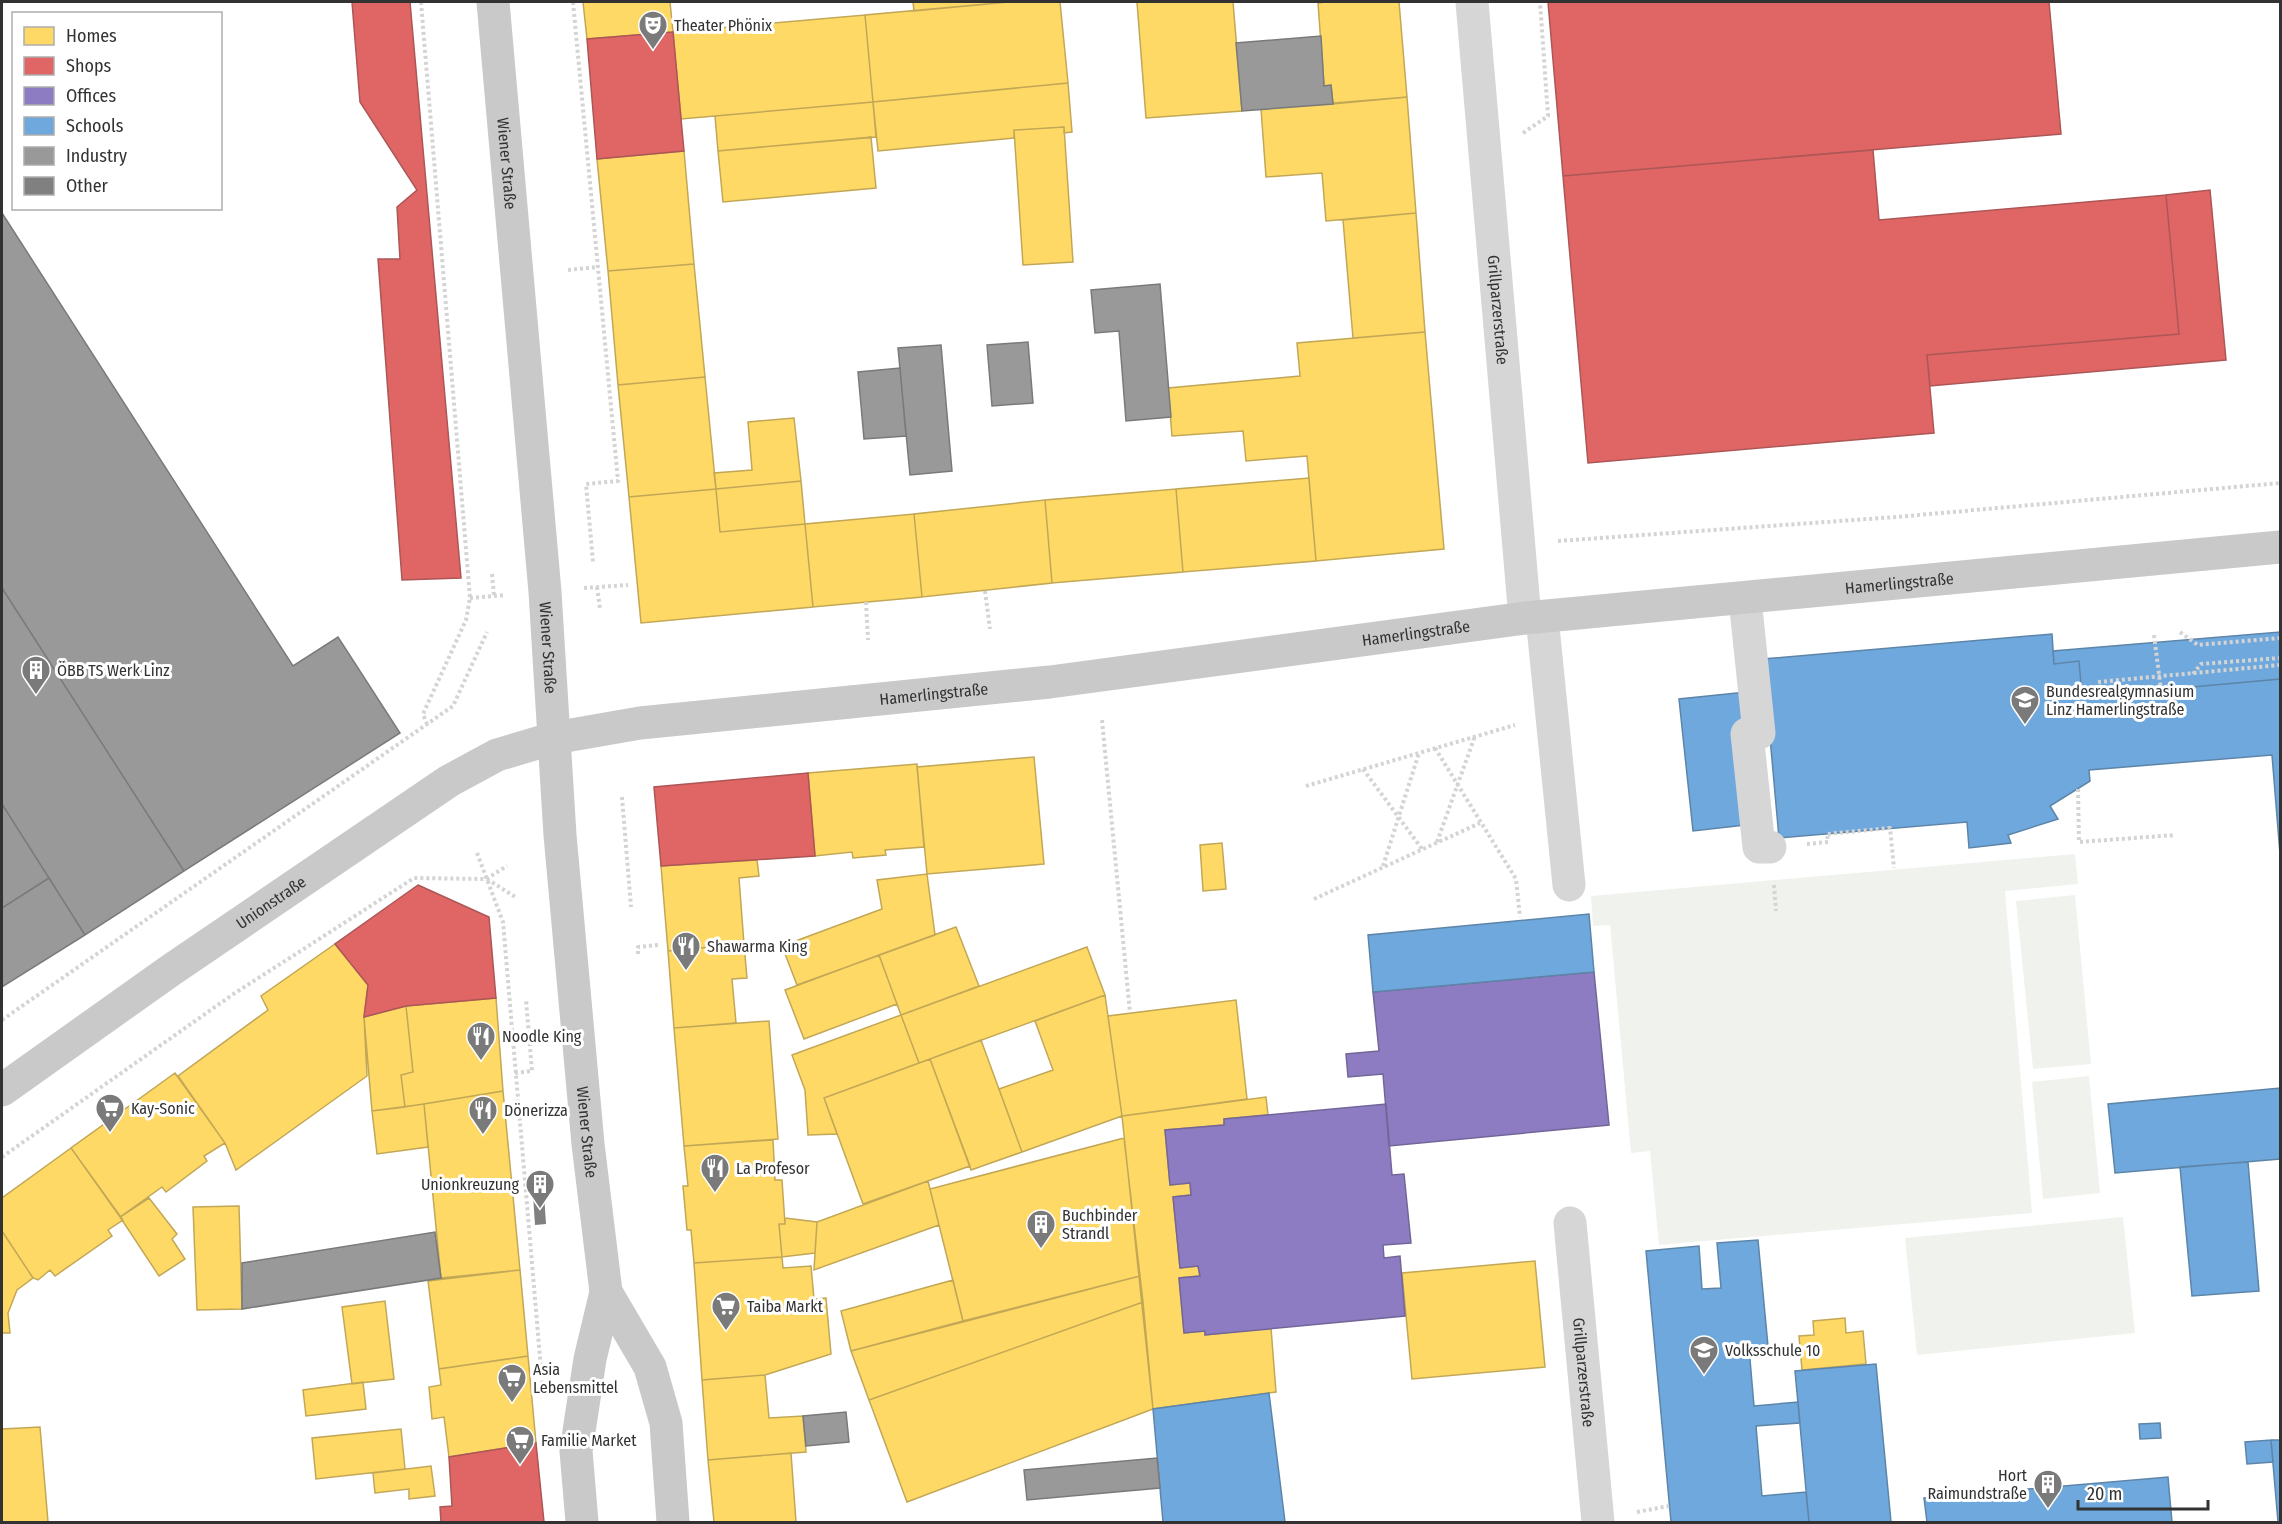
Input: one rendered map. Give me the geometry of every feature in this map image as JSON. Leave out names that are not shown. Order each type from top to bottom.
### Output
[{"type":"main road","name":"Wiener Straße","points":[[493,2],[545,592],[554,738],[588,1144],[606,1292],[590,1359],[576,1451],[582,1522]]},
{"type":"main road","name":"Hamerlingstraße","points":[[554,738],[640,723],[1050,682],[1533,618],[2280,547]]},
{"type":"main road","name":"Unionstraße","points":[[2,1090],[171,970],[449,781],[497,755],[554,738]]},
{"type":"main road","name":"Wiener Straße","points":[[606,1292],[650,1367],[666,1424],[673,1522]]},
{"type":"street","name":"Grillparzerstraße","points":[[1472,2],[1533,618],[1553,714],[1569,885]]},
{"type":"street","points":[[1745,599],[1759,733],[1747,734],[1759,847],[1770,847]]},
{"type":"street","name":"Grillparzerstraße","points":[[1570,1223],[1598,1522]]},
{"type":"path","points":[[421,2],[470,598],[466,620],[423,714],[427,724]]},
{"type":"path","points":[[573,2],[618,482],[586,484],[593,562]]},
{"type":"path","points":[[1518,136],[1548,116],[1540,2]]},
{"type":"path","points":[[568,270],[597,267]]},
{"type":"path","points":[[1554,531],[1555,541],[1896,517],[2280,483]]},
{"type":"path","points":[[492,574],[494,596]]},
{"type":"path","points":[[597,587],[600,609]]},
{"type":"path","points":[[985,591],[990,629]]},
{"type":"path","points":[[866,602],[868,640]]},
{"type":"path","points":[[2,1020],[453,706],[487,632]]},
{"type":"path","points":[[2180,632],[2198,645],[2280,638]]},
{"type":"path","points":[[2154,635],[2161,690]]},
{"type":"path","points":[[2193,674],[2201,664],[2280,658]]},
{"type":"path","points":[[2098,682],[2280,665]]},
{"type":"path","points":[[1306,786],[1553,714]]},
{"type":"path","points":[[1102,720],[1130,1013]]},
{"type":"path","points":[[1437,843],[1475,736]]},
{"type":"path","points":[[1434,748],[1516,879],[1520,917]]},
{"type":"path","points":[[1383,867],[1420,753]]},
{"type":"path","points":[[1363,769],[1422,849]]},
{"type":"path","points":[[2078,789],[2079,842],[2175,835]]},
{"type":"path","points":[[622,797],[632,908]]},
{"type":"path","points":[[1314,899],[1480,823]]},
{"type":"path","points":[[1827,834],[1890,828],[1894,868]]},
{"type":"path","points":[[477,853],[503,922],[543,1394]]},
{"type":"path","points":[[486,879],[507,866]]},
{"type":"path","points":[[2,1157],[232,994],[414,878],[486,879],[517,898]]},
{"type":"path","points":[[638,954],[638,947],[658,945]]},
{"type":"path","points":[[515,1073],[532,1071],[526,1000]]},
{"type":"path","points":[[1635,1512],[1669,1506]]},
{"type":"shaded area","points":[[2075,854],[2078,884],[2005,891],[2032,1213],[1659,1245],[1650,1151],[1631,1153],[1610,925],[1593,926],[1591,896]]},
{"type":"shaded area","points":[[2075,895],[2091,1064],[2033,1069],[2016,901]]},
{"type":"shaded area","points":[[2089,1076],[2100,1193],[2043,1199],[2032,1082]]},
{"type":"shaded area","points":[[2123,1217],[2135,1333],[1917,1355],[1905,1238]]},
{"type":"building: Homes","points":[[583,2],[670,2],[673,32],[587,39]]},
{"type":"building: Homes","points":[[913,2],[1009,2],[914,11]]},
{"type":"building: Homes","points":[[1009,2],[1060,2],[1068,83],[873,102],[865,15]]},
{"type":"building: Homes","points":[[1137,2],[1233,2],[1242,111],[1146,118]]},
{"type":"building: Homes","points":[[1399,2],[1407,97],[1333,104],[1331,85],[1324,86],[1318,3]]},
{"type":"building: Homes","points":[[865,15],[873,102],[681,119],[673,32]]},
{"type":"building: Homes","points":[[1068,83],[1072,132],[1064,133],[1064,127],[1014,130],[1014,138],[878,151],[873,102]]},
{"type":"building: Homes","points":[[1407,97],[1416,213],[1326,221],[1322,173],[1266,177],[1261,109]]},
{"type":"building: Homes","points":[[873,102],[876,137],[718,151],[715,116]]},
{"type":"building: Homes","points":[[1064,127],[1073,262],[1023,265],[1014,130]]},
{"type":"building: Homes","points":[[871,137],[876,188],[723,202],[718,151]]},
{"type":"building: Homes","points":[[684,151],[694,264],[608,271],[597,159]]},
{"type":"building: Homes","points":[[1416,213],[1425,332],[1353,338],[1343,220]]},
{"type":"building: Homes","points":[[694,264],[705,377],[618,385],[608,271]]},
{"type":"building: Homes","points":[[1425,332],[1444,549],[1316,561],[1307,456],[1246,461],[1243,431],[1172,436],[1168,388],[1300,376],[1297,343]]},
{"type":"building: Homes","points":[[705,377],[716,489],[629,497],[618,385]]},
{"type":"building: Homes","points":[[794,418],[801,481],[716,489],[714,473],[752,470],[748,422]]},
{"type":"building: Homes","points":[[1309,478],[1316,561],[1183,572],[1176,489]]},
{"type":"building: Homes","points":[[801,481],[805,524],[720,532],[716,489]]},
{"type":"building: Homes","points":[[716,489],[720,532],[805,524],[813,607],[641,623],[629,497]]},
{"type":"building: Homes","points":[[1176,489],[1183,572],[1052,583],[1045,500]]},
{"type":"building: Homes","points":[[1045,500],[1052,583],[922,597],[914,514]]},
{"type":"building: Homes","points":[[914,514],[922,597],[813,607],[805,524]]},
{"type":"building: Homes","points":[[1034,757],[1044,864],[927,874],[917,767]]},
{"type":"building: Homes","points":[[917,764],[924,847],[885,850],[886,855],[853,858],[852,852],[815,856],[808,773]]},
{"type":"building: Homes","points":[[1222,843],[1226,889],[1203,891],[1200,845]]},
{"type":"building: Homes","points":[[757,860],[759,876],[739,878],[744,944],[668,951],[661,866]]},
{"type":"building: Homes","points":[[927,874],[935,935],[797,985],[782,946],[882,909],[877,880]]},
{"type":"building: Homes","points":[[956,927],[979,986],[901,1015],[879,955]]},
{"type":"building: Homes","points":[[335,944],[368,985],[364,1017],[367,1076],[236,1170],[225,1143],[178,1076],[268,1010],[261,996]]},
{"type":"building: Homes","points":[[744,944],[747,978],[732,979],[736,1023],[674,1028],[668,951]]},
{"type":"building: Homes","points":[[1087,947],[1105,995],[919,1063],[901,1015]]},
{"type":"building: Homes","points":[[879,955],[897,1004],[804,1039],[785,990]]},
{"type":"building: Homes","points":[[1105,995],[1122,1116],[1022,1152],[999,1089],[1053,1070],[1035,1021]]},
{"type":"building: Homes","points":[[496,998],[503,1091],[405,1107],[401,1075],[413,1072],[406,1006]]},
{"type":"building: Homes","points":[[1236,1000],[1247,1099],[1122,1116],[1108,1016]]},
{"type":"building: Homes","points":[[406,1006],[413,1072],[401,1075],[405,1107],[372,1111],[364,1017]]},
{"type":"building: Homes","points":[[901,1015],[919,1063],[824,1098],[837,1134],[808,1135],[805,1090],[792,1055]]},
{"type":"building: Homes","points":[[769,1021],[778,1139],[684,1146],[674,1028]]},
{"type":"building: Homes","points":[[981,1040],[1022,1152],[971,1170],[930,1059]]},
{"type":"building: Homes","points":[[930,1059],[970,1166],[863,1204],[824,1098]]},
{"type":"building: Homes","points":[[175,1073],[225,1143],[204,1156],[207,1161],[166,1192],[162,1187],[120,1217],[71,1148]]},
{"type":"building: Homes","points":[[503,1091],[520,1270],[441,1278],[424,1104]]},
{"type":"building: Homes","points":[[1266,1097],[1268,1115],[1224,1119],[1224,1125],[1165,1130],[1170,1185],[1190,1183],[1191,1195],[1173,1197],[1180,1268],[1198,1266],[1200,1276],[1179,1278],[1184,1333],[1205,1331],[1205,1335],[1271,1328],[1276,1392],[1153,1409],[1122,1116]]},
{"type":"building: Homes","points":[[424,1104],[428,1147],[377,1154],[372,1111]]},
{"type":"building: Homes","name":"Buchbinder Strandl","points":[[1124,1138],[1140,1276],[963,1321],[930,1189]]},
{"type":"building: Homes","points":[[773,1140],[775,1180],[782,1180],[785,1224],[779,1224],[782,1257],[694,1263],[691,1230],[687,1230],[683,1186],[688,1186],[684,1146]]},
{"type":"building: Homes","points":[[71,1148],[123,1220],[108,1230],[112,1236],[55,1276],[50,1270],[38,1280],[33,1278],[2,1231],[2,1198]]},
{"type":"building: Homes","points":[[928,1181],[939,1225],[814,1270],[817,1222]]},
{"type":"building: Homes","points":[[149,1198],[177,1234],[172,1239],[185,1259],[159,1276],[120,1217]]},
{"type":"building: Homes","points":[[239,1206],[242,1309],[197,1310],[193,1207]]},
{"type":"building: Homes","points":[[785,1218],[817,1222],[815,1253],[782,1257],[779,1224],[785,1224]]},
{"type":"building: Homes","points":[[2,1231],[33,1278],[17,1290],[8,1313],[10,1333],[2,1333]]},
{"type":"building: Homes","points":[[782,1257],[783,1268],[811,1266],[814,1299],[826,1298],[831,1354],[765,1375],[702,1380],[694,1263]]},
{"type":"building: Homes","points":[[1535,1261],[1545,1367],[1412,1379],[1402,1273]]},
{"type":"building: Homes","points":[[520,1270],[528,1356],[439,1369],[428,1281]]},
{"type":"building: Homes","points":[[1140,1276],[1143,1302],[869,1400],[851,1351]]},
{"type":"building: Homes","points":[[953,1280],[963,1321],[851,1351],[841,1311]]},
{"type":"building: Homes","points":[[385,1301],[394,1379],[352,1384],[342,1307]]},
{"type":"building: Homes","points":[[1143,1302],[1153,1409],[907,1502],[869,1400]]},
{"type":"building: Homes","points":[[1845,1318],[1846,1333],[1863,1331],[1866,1364],[1802,1370],[1799,1336],[1814,1335],[1813,1321]]},
{"type":"building: Homes","points":[[528,1356],[536,1443],[449,1457],[444,1417],[432,1419],[429,1387],[441,1385],[439,1369]]},
{"type":"building: Homes","points":[[765,1375],[769,1418],[803,1416],[806,1452],[708,1460],[702,1380]]},
{"type":"building: Homes","points":[[363,1382],[366,1409],[306,1416],[303,1390]]},
{"type":"building: Homes","points":[[40,1427],[48,1522],[2,1522],[2,1429]]},
{"type":"building: Homes","points":[[401,1429],[405,1469],[316,1479],[312,1438]]},
{"type":"building: Homes","points":[[791,1453],[796,1522],[714,1522],[708,1460]]},
{"type":"building: Homes","points":[[431,1466],[435,1496],[409,1499],[409,1489],[375,1493],[373,1473]]},
{"type":"building: Shops","points":[[352,2],[410,2],[461,578],[402,580],[378,259],[400,259],[397,207],[417,190],[360,102]]},
{"type":"building: Shops","points":[[1548,2],[2049,2],[2061,134],[1563,176]]},
{"type":"building: Shops","points":[[673,32],[684,151],[597,159],[587,39]]},
{"type":"building: Shops","points":[[1873,150],[1879,220],[2166,195],[2179,334],[1927,355],[1934,433],[1588,463],[1563,176]]},
{"type":"building: Shops","points":[[2210,190],[2226,360],[1930,386],[1927,355],[2179,334],[2166,195]]},
{"type":"building: Shops","points":[[808,773],[815,856],[661,866],[654,787]]},
{"type":"building: Shops","points":[[418,885],[489,917],[496,998],[406,1006],[364,1017],[368,985],[335,944]]},
{"type":"building: Shops","points":[[536,1443],[544,1522],[441,1522],[440,1507],[452,1506],[449,1457]]},
{"type":"building: Offices","points":[[1594,972],[1609,1125],[1389,1146],[1383,1074],[1348,1077],[1346,1054],[1379,1051],[1373,992]]},
{"type":"building: Offices","points":[[1386,1104],[1392,1175],[1404,1174],[1411,1243],[1383,1245],[1384,1258],[1400,1256],[1405,1316],[1205,1335],[1205,1331],[1184,1333],[1179,1278],[1200,1276],[1198,1266],[1180,1268],[1173,1197],[1191,1195],[1190,1183],[1170,1185],[1165,1130],[1224,1125],[1224,1119]]},
{"type":"building: Schools","points":[[2280,632],[2280,679],[2082,697],[2079,661],[2054,664],[2053,651]]},
{"type":"building: Schools","name":"Bundesrealgymnasium Linz Hamerlingstraße","points":[[2052,634],[2054,664],[2079,661],[2082,697],[2280,679],[2280,854],[2272,755],[2089,770],[2090,781],[2050,806],[2058,819],[2008,835],[2011,843],[1969,848],[1967,822],[1779,838],[1763,659]]},
{"type":"building: Schools","points":[[1746,692],[1750,727],[1745,825],[1693,831],[1679,699]]},
{"type":"building: Schools","points":[[1589,914],[1594,972],[1373,992],[1368,935]]},
{"type":"building: Schools","points":[[2280,1088],[2280,1159],[2115,1173],[2108,1104]]},
{"type":"building: Schools","points":[[2248,1162],[2259,1291],[2192,1296],[2180,1167]]},
{"type":"building: Schools","name":"Volksschule 10","points":[[1758,1240],[1768,1346],[1749,1348],[1754,1406],[1798,1402],[1800,1423],[1756,1426],[1762,1496],[1806,1492],[1809,1522],[1671,1522],[1646,1251],[1699,1246],[1702,1289],[1721,1288],[1717,1243]]},
{"type":"building: Schools","points":[[1876,1364],[1891,1522],[1809,1522],[1795,1371]]},
{"type":"building: Schools","points":[[1269,1393],[1285,1522],[1163,1522],[1153,1409]]},
{"type":"building: Schools","points":[[2160,1423],[2161,1438],[2140,1439],[2139,1424]]},
{"type":"building: Schools","points":[[2271,1440],[2280,1440],[2280,1522],[2278,1522]]},
{"type":"building: Schools","points":[[2271,1440],[2273,1462],[2247,1464],[2245,1442]]},
{"type":"building: Schools","name":"Hort Raimundstraße","points":[[2168,1477],[2172,1522],[1927,1522],[1924,1498]]},
{"type":"building: Industry","points":[[1321,36],[1324,86],[1331,85],[1333,104],[1242,111],[1236,43]]},
{"type":"building: Industry","points":[[2,213],[293,666],[338,637],[400,733],[184,871],[2,588]]},
{"type":"building: Industry","points":[[1160,284],[1171,417],[1126,421],[1119,331],[1095,333],[1091,290]]},
{"type":"building: Industry","points":[[1028,342],[1033,403],[992,406],[987,345]]},
{"type":"building: Industry","points":[[941,345],[952,471],[910,475],[898,348]]},
{"type":"building: Industry","points":[[900,368],[906,436],[864,439],[858,372]]},
{"type":"building: Industry","name":"ÖBB TS Werk Linz","points":[[2,588],[184,871],[85,935],[2,804]]},
{"type":"building: Industry","points":[[2,804],[49,878],[2,908]]},
{"type":"building: Industry","points":[[49,878],[85,935],[2,987],[2,908]]},
{"type":"building: Industry","points":[[435,1232],[441,1278],[242,1309],[242,1263]]},
{"type":"building: Industry","points":[[846,1412],[849,1442],[806,1446],[803,1416]]},
{"type":"building: Industry","points":[[1157,1458],[1160,1488],[1027,1500],[1024,1470]]},
{"type":"building: Other","name":"Unionkreuzung","points":[[544,1194],[546,1224],[535,1225],[533,1195]]},
{"type":"place","name":"Theater Phönix","points":[[653,50]]},
{"type":"place","name":"ÖBB TS Werk Linz","points":[[36,696]]},
{"type":"place","name":"Bundesrealgymnasium Linz Hamerlingstraße","points":[[2025,726]]},
{"type":"place","name":"Shawarma King","points":[[686,972]]},
{"type":"place","name":"Noodle King","points":[[481,1062]]},
{"type":"place","name":"Kay-Sonic","points":[[110,1134]]},
{"type":"place","name":"Dönerizza","points":[[483,1136]]},
{"type":"place","name":"La Profesor","points":[[715,1194]]},
{"type":"place","name":"Unionkreuzung","points":[[540,1210]]},
{"type":"place","name":"Buchbinder Strandl","points":[[1041,1250]]},
{"type":"place","name":"Taiba Markt","points":[[726,1332]]},
{"type":"place","name":"Volksschule 10","points":[[1704,1376]]},
{"type":"place","name":"Asia Lebensmittel","points":[[512,1404]]},
{"type":"place","name":"Familie Market","points":[[520,1466]]},
{"type":"place","name":"Hort Raimundstraße","points":[[2048,1510]]}]
